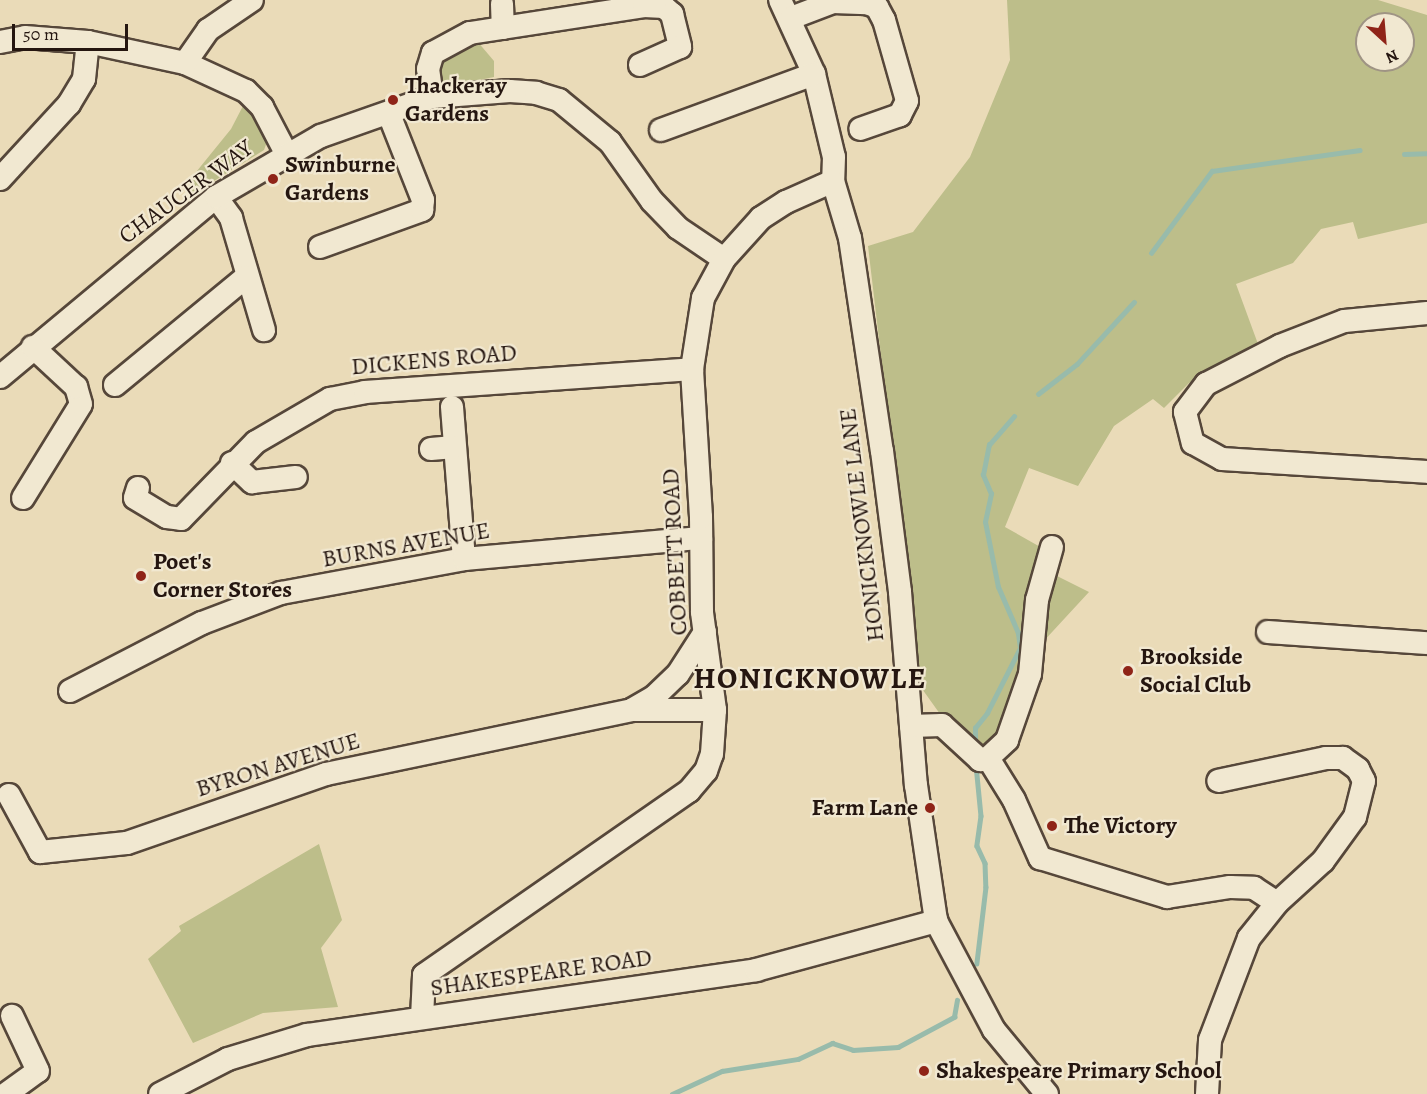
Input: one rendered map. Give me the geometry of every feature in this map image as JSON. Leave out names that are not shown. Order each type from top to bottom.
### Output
[{"type":"street","points":[[185,63],[208,30],[252,0]]},
{"type":"street","points":[[786,9],[832,2],[867,3],[876,7],[884,20],[907,101],[900,115],[860,129]]},
{"type":"street","points":[[502,4],[503,28]]},
{"type":"street","points":[[432,97],[428,69],[433,53],[470,33],[644,6],[664,7],[672,14],[680,47],[640,65]]},
{"type":"street","name":"HONICKNOWLE LANE","points":[[786,9],[814,74],[834,157],[832,181],[850,238],[880,440],[922,835],[936,921],[994,1030],[1047,1094]]},
{"type":"street","points":[[0,42],[25,37],[88,42],[185,63],[246,92],[262,107],[286,153]]},
{"type":"street","points":[[0,179],[69,104],[84,79],[88,42]]},
{"type":"street","points":[[661,130],[814,74]]},
{"type":"street","name":"CHAUCER WAY","points":[[0,377],[33,347],[216,197],[286,153],[321,136],[432,97],[510,91],[536,93],[559,100],[610,142],[652,201],[678,228],[724,259]]},
{"type":"street","points":[[320,247],[422,210],[423,200],[389,114]]},
{"type":"street","name":"COBBETT ROAD","points":[[422,1018],[424,975],[689,791],[706,771],[712,754],[715,710],[705,632],[692,369],[703,298],[724,259],[766,214],[832,181]]},
{"type":"street","points":[[216,197],[231,218],[246,277],[264,330]]},
{"type":"street","points":[[115,385],[246,277]]},
{"type":"street","points":[[1427,313],[1344,321],[1280,346],[1206,384],[1185,412],[1193,443],[1222,459],[1427,472]]},
{"type":"street","points":[[23,498],[81,404],[76,387],[33,347]]},
{"type":"street","name":"DICKENS ROAD","points":[[138,488],[135,498],[167,517],[181,519],[232,463],[264,437],[330,399],[371,390],[692,369]]},
{"type":"street","points":[[452,407],[464,559]]},
{"type":"street","points":[[431,449],[454,447]]},
{"type":"street","points":[[232,463],[252,482],[296,477]]},
{"type":"street","name":"BURNS AVENUE","points":[[70,691],[202,623],[281,593],[464,559],[701,538]]},
{"type":"street","points":[[977,754],[1007,740],[1030,674],[1037,600],[1052,547]]},
{"type":"street","name":"BYRON AVENUE","points":[[632,710],[654,697],[678,674],[705,632]]},
{"type":"street","points":[[1269,632],[1427,643]]},
{"type":"street","name":"BYRON AVENUE","points":[[9,795],[40,852],[127,843],[326,774],[632,710],[715,710]]},
{"type":"street","points":[[911,726],[942,725],[977,754],[1014,800],[1040,858],[1115,884],[1167,897],[1230,887],[1254,888],[1277,903]]},
{"type":"street","points":[[1207,1094],[1210,1040],[1249,938],[1277,903],[1323,861],[1355,817],[1364,781],[1359,769],[1343,758],[1326,758],[1218,781]]},
{"type":"street","name":"SHAKESPEARE ROAD","points":[[160,1094],[228,1059],[272,1044],[422,1018],[756,970],[936,921]]},
{"type":"street","points":[[6,1094],[38,1071],[12,1016]]},
{"type":"green space","points":[[1007,0],[1378,0],[1427,15],[1427,223],[1358,239],[1353,222],[1321,229],[1293,263],[1236,284],[1258,344],[1189,383],[1164,408],[1153,399],[1114,426],[1078,486],[1029,468],[1005,527],[1058,557],[1051,573],[1089,592],[1041,644],[1001,732],[985,750],[940,714],[920,686],[868,246],[913,232],[970,157],[1010,60]]},
{"type":"green space","points":[[477,41],[494,61],[494,77],[455,85],[444,83],[437,76],[439,63],[448,54]]},
{"type":"green space","points":[[244,104],[268,139],[264,150],[193,194],[188,182],[231,129]]},
{"type":"green space","points":[[319,844],[342,920],[321,948],[338,1007],[263,1013],[193,1043],[148,959],[181,931],[179,926]]},
{"type":"waterway","points":[[1151,253],[1212,171],[1360,150]]},
{"type":"waterway","points":[[1404,154],[1427,153]]},
{"type":"waterway","points":[[1038,394],[1077,364],[1134,302]]},
{"type":"waterway","points":[[975,744],[975,728],[987,713],[1020,648],[1018,633],[998,587],[985,522],[991,494],[983,475],[989,445],[1014,416]]},
{"type":"waterway","points":[[976,765],[981,816],[977,846],[985,863],[986,887],[977,963]]},
{"type":"waterway","points":[[672,1094],[722,1071],[798,1059],[832,1043],[853,1050],[898,1047],[954,1017],[957,1000]]},
{"type":"place","name":"Thackeray Gardens","points":[[393,100]]},
{"type":"place","name":"Swinburne Gardens","points":[[273,179]]},
{"type":"place","name":"Poet's Corner Stores","points":[[141,576]]},
{"type":"place","name":"Brookside Social Club","points":[[1128,671]]},
{"type":"place","name":"Farm Lane","points":[[930,808]]},
{"type":"place","name":"The Victory","points":[[1052,826]]},
{"type":"place","name":"Shakespeare Primary School","points":[[924,1071]]},
{"type":"district","name":"HONICKNOWLE","points":[[810,678]]}]
